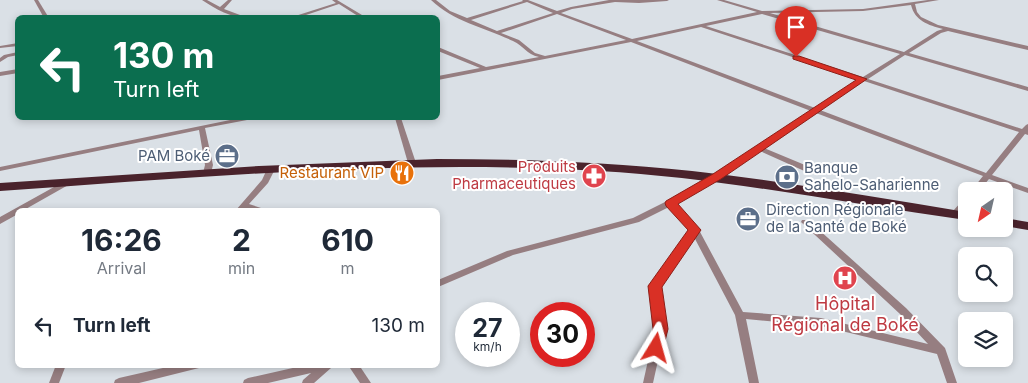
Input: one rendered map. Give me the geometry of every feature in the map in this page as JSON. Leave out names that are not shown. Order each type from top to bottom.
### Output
[{"type":"highway","points":[[0,188],[207,173],[412,162],[601,167],[717,176],[958,215]]},
{"type":"highway","points":[[1013,224],[1028,226]]},
{"type":"street","points":[[36,0],[46,15]]},
{"type":"street","points":[[204,0],[238,15]]},
{"type":"street","points":[[221,9],[230,0]]},
{"type":"street","points":[[433,0],[448,12],[517,41],[533,54],[544,56]]},
{"type":"street","points":[[467,20],[526,0],[1028,191]]},
{"type":"street","points":[[496,32],[557,12],[612,0],[667,0]]},
{"type":"street","points":[[719,0],[1028,89]]},
{"type":"street","points":[[440,78],[544,56],[630,41],[764,12],[863,10],[937,0]]},
{"type":"street","points":[[299,15],[336,1],[360,15]]},
{"type":"street","points":[[913,4],[913,8],[922,19],[946,30],[1028,48]]},
{"type":"street","points":[[700,26],[1026,130],[983,182]]},
{"type":"street","points":[[440,283],[510,254],[636,220],[670,203],[717,176],[863,79],[939,32],[946,30]]},
{"type":"street","points":[[0,48],[15,44]]},
{"type":"street","points":[[440,50],[484,68]]},
{"type":"street","points":[[0,60],[6,56],[15,54]]},
{"type":"street","points":[[0,74],[15,72]]},
{"type":"street","points":[[0,169],[237,120]]},
{"type":"street","points":[[399,120],[412,162]]},
{"type":"street","points":[[202,127],[209,165],[207,173]]},
{"type":"street","points":[[758,148],[814,172]]},
{"type":"street","points":[[242,207],[265,181],[271,169]]},
{"type":"street","points":[[22,208],[66,184]]},
{"type":"street","points":[[670,203],[695,230],[740,315],[754,383]]},
{"type":"street","points":[[0,221],[15,212]]},
{"type":"street","points":[[805,222],[903,311],[940,351],[952,383]]},
{"type":"street","points":[[648,383],[660,329],[655,286],[695,230]]},
{"type":"street","points":[[740,315],[821,322],[940,351]]},
{"type":"street","points":[[54,383],[60,368]]},
{"type":"street","points":[[119,383],[182,368]]},
{"type":"street","points":[[248,383],[313,368]]},
{"type":"street","points":[[307,383],[323,368]]},
{"type":"street","points":[[355,368],[366,383]]},
{"type":"place","name":"PAM Boké","points":[[227,156]]},
{"type":"place","name":"Restaurant VIP","points":[[402,173]]},
{"type":"place","name":"Produits Pharmaceutiques","points":[[594,176]]},
{"type":"place","name":"Banque Sahelo-Saharienne","points":[[787,177]]},
{"type":"place","name":"Direction Régionale de la Santé de Boké","points":[[748,219]]},
{"type":"place","name":"Hôpital Régional de Boké","points":[[845,278]]},
{"type":"route","points":[[656,348],[660,329],[655,286],[695,230],[670,203],[717,176],[863,79],[796,57]]}]
